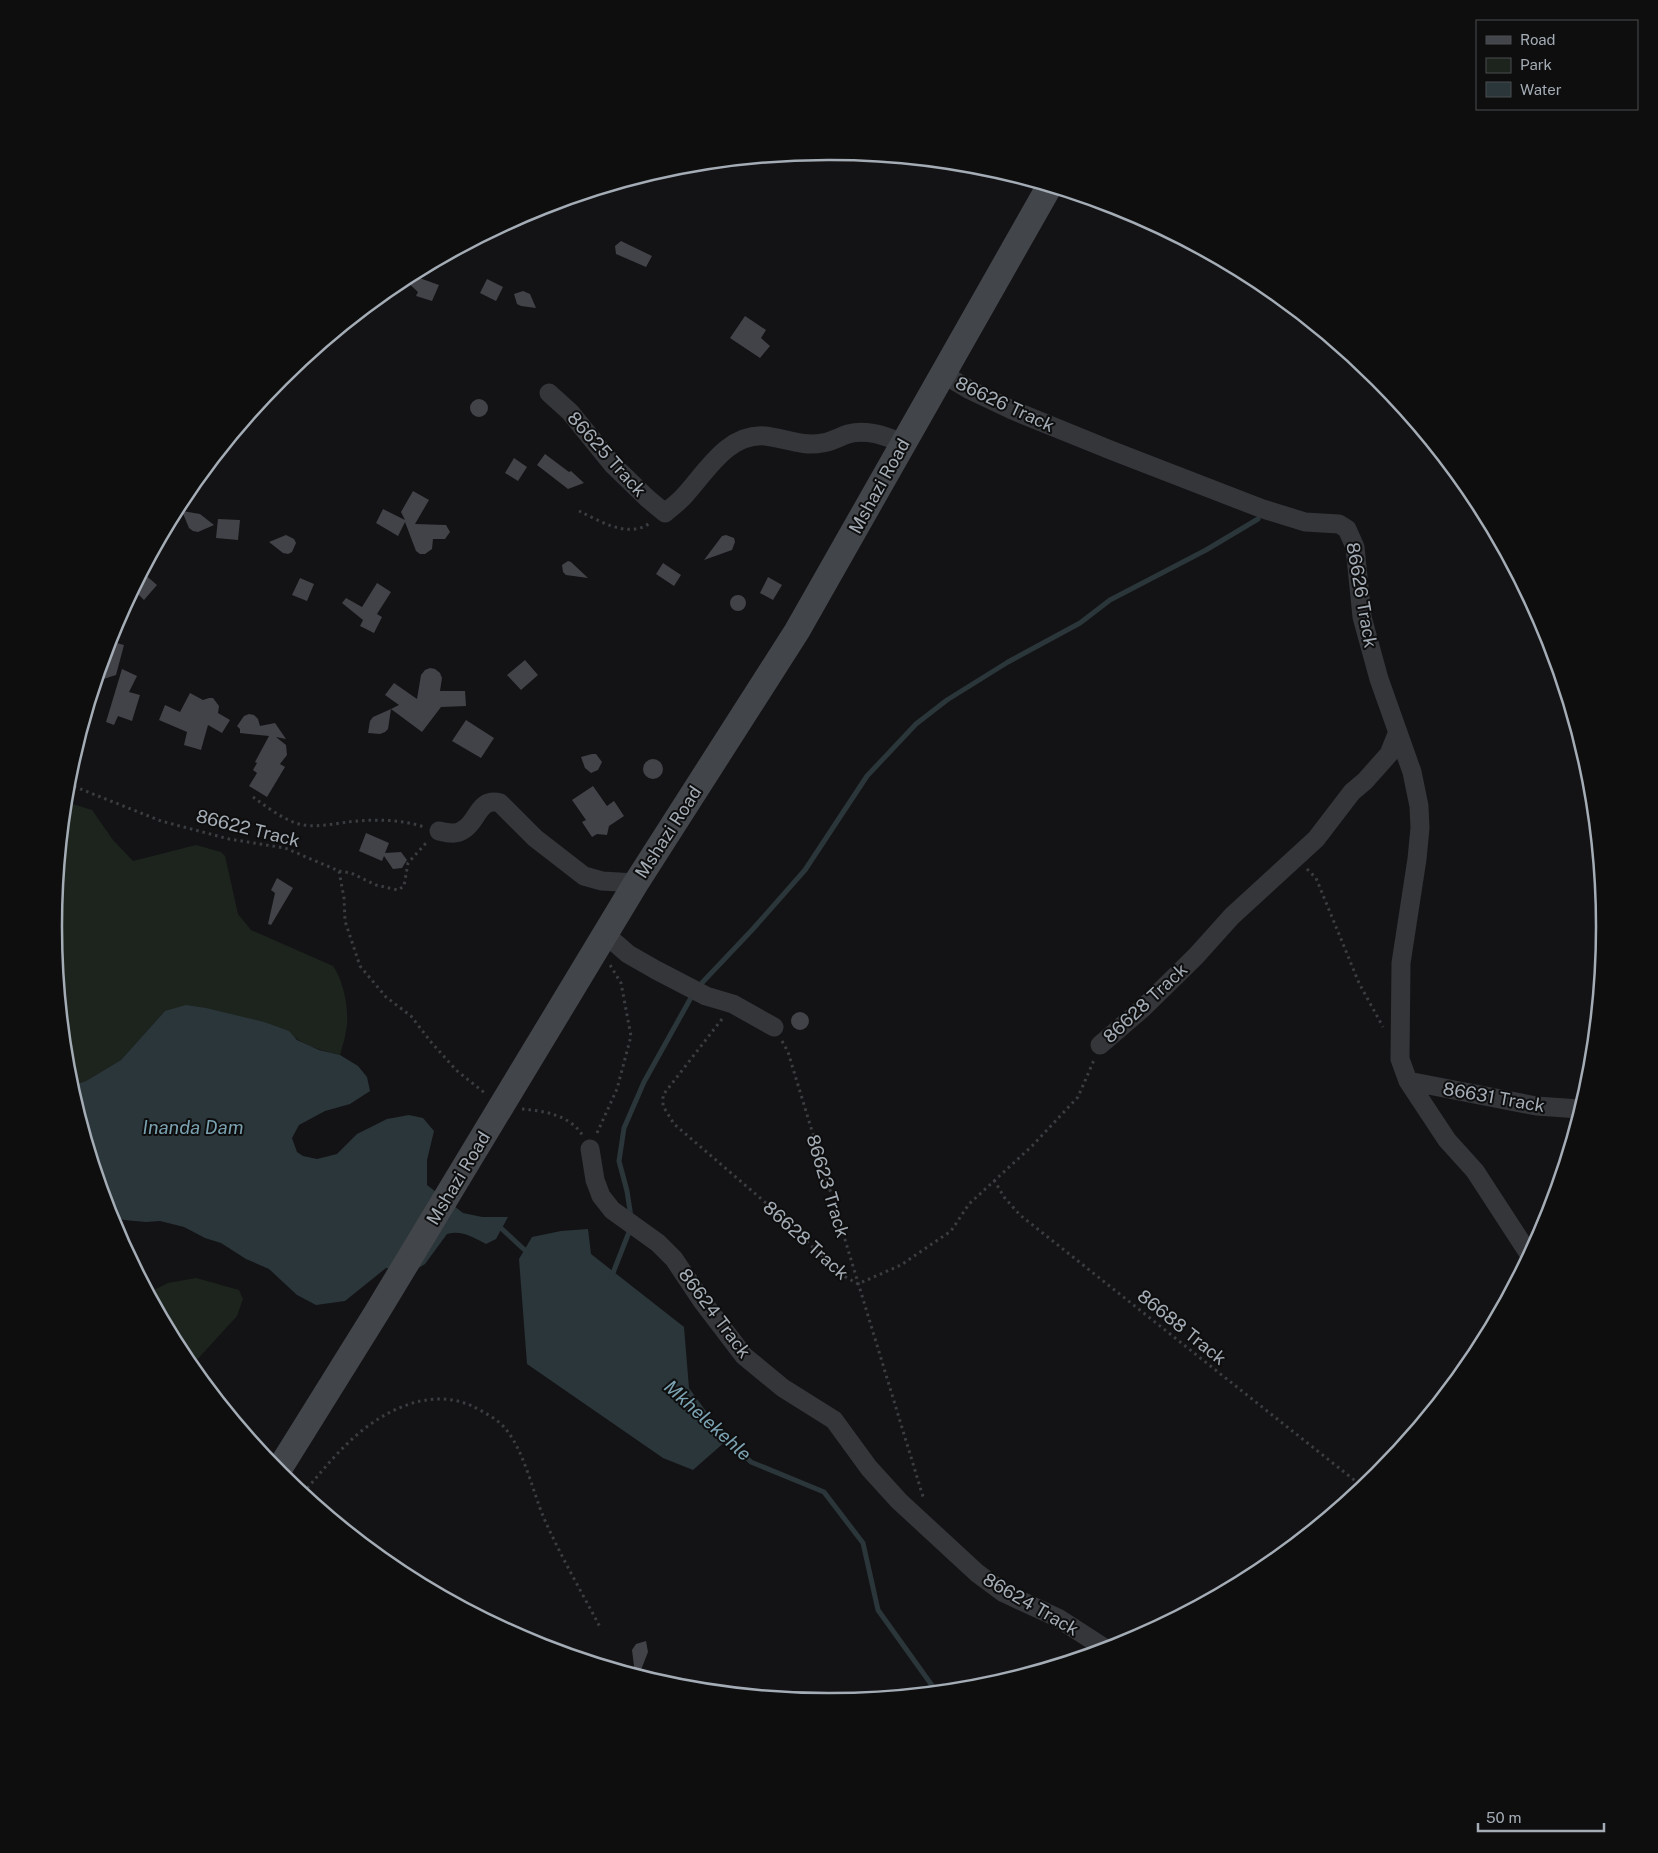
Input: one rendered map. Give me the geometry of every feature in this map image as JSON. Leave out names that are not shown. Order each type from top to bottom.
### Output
[{"type":"street","name":"Mshazi Road","points":[[283,1463],[377,1312],[636,883],[797,631],[1046,192]]},
{"type":"street","name":"86626 Track","points":[[943,374],[970,390],[1012,410],[1263,509],[1305,522],[1339,524],[1348,529],[1355,548],[1362,617],[1397,734],[1412,772],[1419,806],[1420,828],[1417,859],[1400,963],[1400,1059]]},
{"type":"street","name":"86625 Track","points":[[548,393],[570,412],[613,465],[665,513]]},
{"type":"street","points":[[665,513],[683,497],[718,456],[734,444],[749,437],[765,436],[803,443],[822,443],[850,434],[865,432],[878,433],[903,443]]},
{"type":"street","name":"86628 Track","points":[[1100,1045],[1143,1008],[1196,956],[1232,916],[1316,839],[1352,792],[1389,754],[1397,734]]},
{"type":"street","points":[[439,831],[450,834],[463,831],[480,809],[493,801],[500,803],[508,809],[535,838],[584,876],[602,881],[636,883]]},
{"type":"street","points":[[602,939],[706,996],[733,1004],[774,1027]]},
{"type":"street","points":[[1400,1059],[1408,1081],[1447,1140],[1475,1171],[1525,1247]]},
{"type":"street","name":"86631 Track","points":[[1408,1081],[1536,1106],[1573,1109]]},
{"type":"street","name":"86624 Track","points":[[590,1149],[595,1180],[602,1196],[612,1210],[658,1243],[674,1259],[702,1301],[744,1356],[783,1388],[834,1420],[869,1468],[899,1501],[977,1573],[1004,1593],[1058,1618],[1098,1644]]},
{"type":"path","points":[[579,511],[616,528],[630,530],[646,527],[665,513]]},
{"type":"path","name":"86622 Track","points":[[75,787],[162,821],[229,839],[285,848],[339,871],[351,873],[376,885],[398,890],[404,886],[408,863],[421,847],[439,831]]},
{"type":"path","points":[[253,797],[271,810],[300,824],[321,825],[377,820],[416,824],[439,831]]},
{"type":"path","points":[[1300,852],[1305,867],[1316,878],[1359,984],[1400,1059]]},
{"type":"path","points":[[339,871],[344,898],[345,921],[360,966],[386,997],[411,1016],[456,1070],[500,1107],[558,1115],[580,1132],[590,1149]]},
{"type":"path","points":[[590,1149],[617,1089],[631,1036],[621,983],[602,939]]},
{"type":"path","name":"86628 Track","points":[[733,1004],[663,1095],[663,1106],[674,1124],[766,1203],[842,1275],[858,1284],[901,1265],[951,1232],[969,1204],[1032,1146],[1078,1097],[1100,1045]]},
{"type":"path","name":"86623 Track","points":[[774,1027],[788,1052],[935,1534]]},
{"type":"path","name":"86688 Track","points":[[994,1180],[1004,1197],[1020,1215],[1357,1481]]},
{"type":"path","points":[[308,1488],[349,1442],[376,1421],[402,1406],[424,1399],[441,1398],[460,1400],[486,1412],[508,1431],[522,1460],[543,1516],[600,1627]]},
{"type":"green space","points":[[73,804],[92,810],[113,840],[133,861],[196,845],[221,852],[225,856],[238,914],[251,930],[333,966],[343,988],[347,1006],[346,1034],[340,1055],[306,1044],[288,1031],[165,1011],[121,1060],[79,1083],[77,1076],[69,1027],[64,977],[62,926],[64,876]]},
{"type":"green space","points":[[196,1278],[239,1290],[243,1299],[237,1316],[197,1359],[165,1310],[154,1290],[168,1283]]},
{"type":"green space","points":[[237,1412],[265,1445],[253,1432]]},
{"type":"water","name":"Inanda Dam","points":[[186,1005],[264,1022],[289,1031],[297,1040],[319,1050],[340,1055],[358,1066],[367,1077],[370,1091],[350,1104],[325,1111],[299,1125],[292,1138],[297,1152],[303,1156],[317,1159],[337,1154],[357,1134],[387,1119],[409,1115],[423,1118],[434,1131],[427,1160],[427,1185],[463,1213],[482,1217],[508,1217],[496,1239],[486,1244],[462,1234],[447,1234],[425,1264],[412,1272],[386,1268],[345,1301],[316,1305],[297,1295],[269,1269],[246,1259],[221,1243],[205,1238],[184,1227],[160,1221],[146,1222],[120,1218],[103,1173],[79,1083],[121,1060],[165,1011]]},
{"type":"water","points":[[588,1229],[591,1254],[684,1327],[689,1388],[727,1440],[693,1470],[663,1458],[527,1364],[519,1259],[532,1237],[561,1231]]},
{"type":"building","points":[[621,241],[652,256],[646,267],[616,254],[615,246]]},
{"type":"building","points":[[421,278],[439,285],[432,301],[416,296],[418,292],[410,285]]},
{"type":"building","points":[[487,279],[503,287],[496,301],[480,293]]},
{"type":"building","points":[[523,291],[530,294],[536,308],[517,304],[514,294]]},
{"type":"building","points":[[745,316],[766,330],[761,338],[770,346],[760,358],[730,338]]},
{"type":"building","points":[[479,399],[485,402],[488,408],[485,414],[479,417],[473,414],[470,408],[473,402]]},
{"type":"building","points":[[545,454],[569,472],[571,471],[584,483],[568,489],[537,465]]},
{"type":"building","points":[[514,458],[527,467],[518,481],[505,473]]},
{"type":"building","points":[[413,491],[429,500],[415,524],[446,525],[450,532],[445,539],[433,539],[432,549],[425,554],[420,554],[416,551],[405,522],[398,536],[376,523],[383,509],[405,520],[401,512]]},
{"type":"building","points":[[185,512],[200,514],[214,525],[198,532],[189,528],[183,514]]},
{"type":"building","points":[[218,519],[240,520],[238,540],[216,538]]},
{"type":"building","points":[[286,535],[294,539],[296,543],[292,552],[288,554],[283,553],[269,542]]},
{"type":"building","points":[[726,535],[734,538],[735,542],[732,550],[704,560],[722,536]]},
{"type":"building","points":[[568,561],[588,578],[566,575],[563,572],[562,565]]},
{"type":"building","points":[[663,563],[681,575],[674,586],[656,574]]},
{"type":"building","points":[[147,577],[157,585],[144,600],[139,595]]},
{"type":"building","points":[[768,577],[782,585],[773,600],[760,593]]},
{"type":"building","points":[[300,578],[314,584],[307,601],[292,595]]},
{"type":"building","points":[[377,583],[391,592],[377,614],[382,617],[374,633],[360,626],[363,620],[342,603],[346,598],[362,607]]},
{"type":"building","points":[[735,595],[741,595],[746,600],[744,609],[735,611],[730,606],[730,600]]},
{"type":"building","points":[[117,643],[124,645],[116,675],[103,679]]},
{"type":"building","points":[[525,660],[538,675],[521,690],[507,675]]},
{"type":"building","points":[[430,668],[440,673],[442,678],[440,691],[465,691],[466,706],[441,707],[422,732],[391,709],[399,705],[385,695],[394,683],[417,699],[421,675]]},
{"type":"building","points":[[122,669],[137,676],[129,692],[140,695],[132,721],[118,716],[114,725],[106,722]]},
{"type":"building","points":[[190,693],[203,700],[213,698],[219,706],[218,713],[230,720],[222,733],[208,725],[201,750],[184,745],[187,732],[159,720],[165,705],[180,712]]},
{"type":"building","points":[[391,709],[388,729],[380,734],[368,733],[370,721],[373,717]]},
{"type":"building","points":[[254,715],[258,719],[260,726],[275,723],[286,739],[276,737],[286,745],[287,755],[280,764],[285,767],[267,797],[249,786],[257,773],[253,770],[257,763],[255,762],[269,736],[240,733],[240,729],[237,726],[244,716]]},
{"type":"building","points":[[466,720],[494,738],[481,758],[452,741]]},
{"type":"building","points":[[596,754],[602,762],[598,770],[591,773],[585,768],[581,757]]},
{"type":"building","points":[[653,759],[660,762],[663,769],[660,776],[653,779],[646,776],[643,769],[646,762]]},
{"type":"building","points":[[593,786],[607,806],[614,801],[624,816],[609,826],[607,835],[597,834],[592,837],[582,822],[586,820],[572,800]]},
{"type":"building","points":[[366,833],[389,843],[385,853],[401,852],[407,860],[402,868],[393,869],[384,856],[382,861],[359,851]]},
{"type":"building","points":[[277,878],[293,888],[271,925],[268,924],[275,893],[271,890]]},
{"type":"building","points":[[800,1012],[806,1015],[809,1021],[806,1027],[800,1030],[794,1027],[791,1021],[794,1015]]},
{"type":"building","points":[[646,1641],[648,1652],[641,1669],[634,1668],[632,1650],[636,1644]]},
{"type":"waterway","points":[[698,987],[805,870],[867,776],[916,724],[947,700],[1008,662],[1080,623],[1110,600],[1206,550],[1258,519]]},
{"type":"waterway","points":[[631,1217],[627,1191],[619,1161],[624,1128],[644,1082],[693,994]]},
{"type":"waterway","points":[[611,1278],[631,1227]]},
{"type":"waterway","name":"Mkhelekehle","points":[[502,1229],[529,1254]]},
{"type":"waterway","name":"Mkhelekehle","points":[[723,1436],[751,1462],[824,1492],[863,1543],[878,1610],[932,1686]]}]
